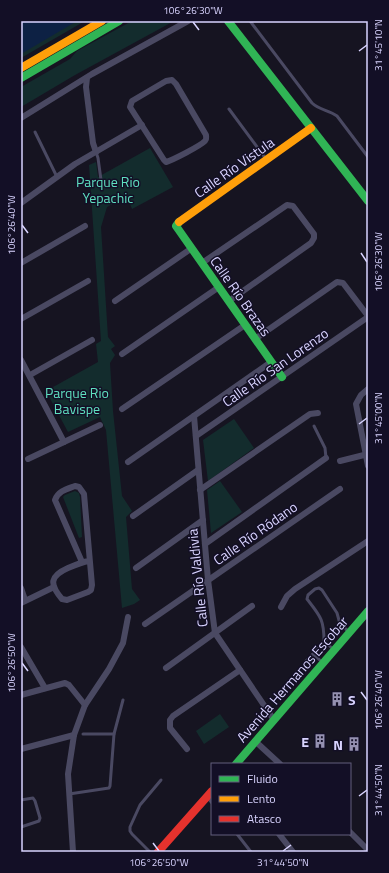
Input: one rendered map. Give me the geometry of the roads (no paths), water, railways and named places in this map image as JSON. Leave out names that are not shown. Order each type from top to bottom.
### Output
[{"type":"main road","points":[[21,68],[102,21]]},
{"type":"main road","points":[[21,78],[119,21]]},
{"type":"main road","points":[[228,21],[368,200]]},
{"type":"main road","name":"Calle Río Vistula","points":[[179,230],[176,226],[178,224],[311,128]]},
{"type":"main road","name":"Calle Río Brazas","points":[[179,230],[282,378]]},
{"type":"main road","name":"Avenida Hermanos Escobar","points":[[237,763],[368,611]]},
{"type":"main road","points":[[158,852],[210,797]]},
{"type":"street","points":[[21,118],[87,78],[188,21]]},
{"type":"street","points":[[87,78],[86,87],[93,143],[96,152]]},
{"type":"street","points":[[172,80],[176,84],[207,138],[194,148],[166,162],[142,126],[130,107],[130,104],[132,101],[166,81],[172,80]]},
{"type":"street","points":[[21,203],[57,177],[96,152],[142,126]]},
{"type":"street","points":[[202,263],[287,205],[293,206],[314,234],[311,244],[229,301]]},
{"type":"street","points":[[21,263],[85,226]]},
{"type":"street","points":[[115,301],[192,248]]},
{"type":"street","points":[[21,319],[88,281]]},
{"type":"street","points":[[255,339],[337,282],[343,282],[368,316]]},
{"type":"street","points":[[122,354],[219,287]]},
{"type":"street","name":"Calle Río San Lorenzo","points":[[196,436],[282,378],[368,316]]},
{"type":"street","points":[[122,409],[245,325]]},
{"type":"street","points":[[30,375],[92,340]]},
{"type":"street","points":[[21,360],[64,442]]},
{"type":"street","name":"Calle Río San Lorenzo","points":[[128,462],[271,362]]},
{"type":"street","points":[[368,389],[361,395],[356,404],[367,454],[368,466]]},
{"type":"street","points":[[200,490],[310,414],[318,412]]},
{"type":"street","name":"Calle Río Valdivia","points":[[194,416],[208,580],[215,633],[274,720]]},
{"type":"street","points":[[28,459],[100,425]]},
{"type":"street","points":[[340,461],[367,454]]},
{"type":"street","points":[[205,544],[326,458]]},
{"type":"street","points":[[133,516],[198,470]]},
{"type":"street","points":[[82,562],[55,500],[55,497],[60,492],[75,486],[84,494],[92,585],[91,590],[88,592],[67,600],[62,599],[54,587],[54,576],[82,562],[89,561]]},
{"type":"street","name":"Calle Río Ródano","points":[[144,624],[340,489]]},
{"type":"street","points":[[136,568],[203,520]]},
{"type":"street","points":[[281,607],[287,596],[295,589],[368,541]]},
{"type":"street","points":[[21,588],[23,601],[54,587]]},
{"type":"street","points":[[166,668],[252,606]]},
{"type":"street","points":[[73,852],[68,774],[74,735],[85,705],[123,643],[128,618]]},
{"type":"street","points":[[21,647],[45,688]]},
{"type":"street","points":[[187,749],[170,728],[170,720],[173,716],[240,670]]},
{"type":"street","points":[[21,695],[62,683],[67,684],[85,705]]},
{"type":"street","points":[[21,749],[74,735]]},
{"type":"street","points":[[255,741],[279,763]]},
{"type":"street","points":[[351,833],[368,850]]},
{"type":"street","points":[[280,835],[293,852]]},
{"type":"lane","points":[[250,21],[312,102],[316,106],[332,112],[337,116],[368,157]]},
{"type":"lane","points":[[229,109],[267,160]]},
{"type":"lane","points":[[35,132],[57,177]]},
{"type":"lane","points":[[96,152],[100,180]]},
{"type":"lane","points":[[314,426],[325,448],[326,458]]},
{"type":"lane","points":[[334,650],[324,641],[324,628],[320,617],[307,599],[308,595],[315,589],[319,588],[322,590],[337,613],[340,624],[350,632]]},
{"type":"lane","points":[[306,661],[340,624]]},
{"type":"lane","points":[[313,654],[323,663]]},
{"type":"lane","points":[[69,795],[109,788],[112,782],[114,734],[123,700]]},
{"type":"lane","points":[[83,734],[114,734]]},
{"type":"lane","points":[[150,852],[132,834],[130,827],[140,805],[161,780]]},
{"type":"lane","points":[[21,800],[33,798],[40,818],[36,823],[21,827]]},
{"type":"lane","points":[[239,835],[251,852]]},
{"type":"water","points":[[21,21],[77,21],[21,54]]},
{"type":"place","name":"S","points":[[337,699]]},
{"type":"place","name":"E","points":[[320,741]]},
{"type":"place","name":"N","points":[[354,744]]},
{"type":"park label","name":"Parque Rio Yepachic","points":[[108,190]]},
{"type":"park label","name":"Parque Rio Bavispe","points":[[77,400]]}]
